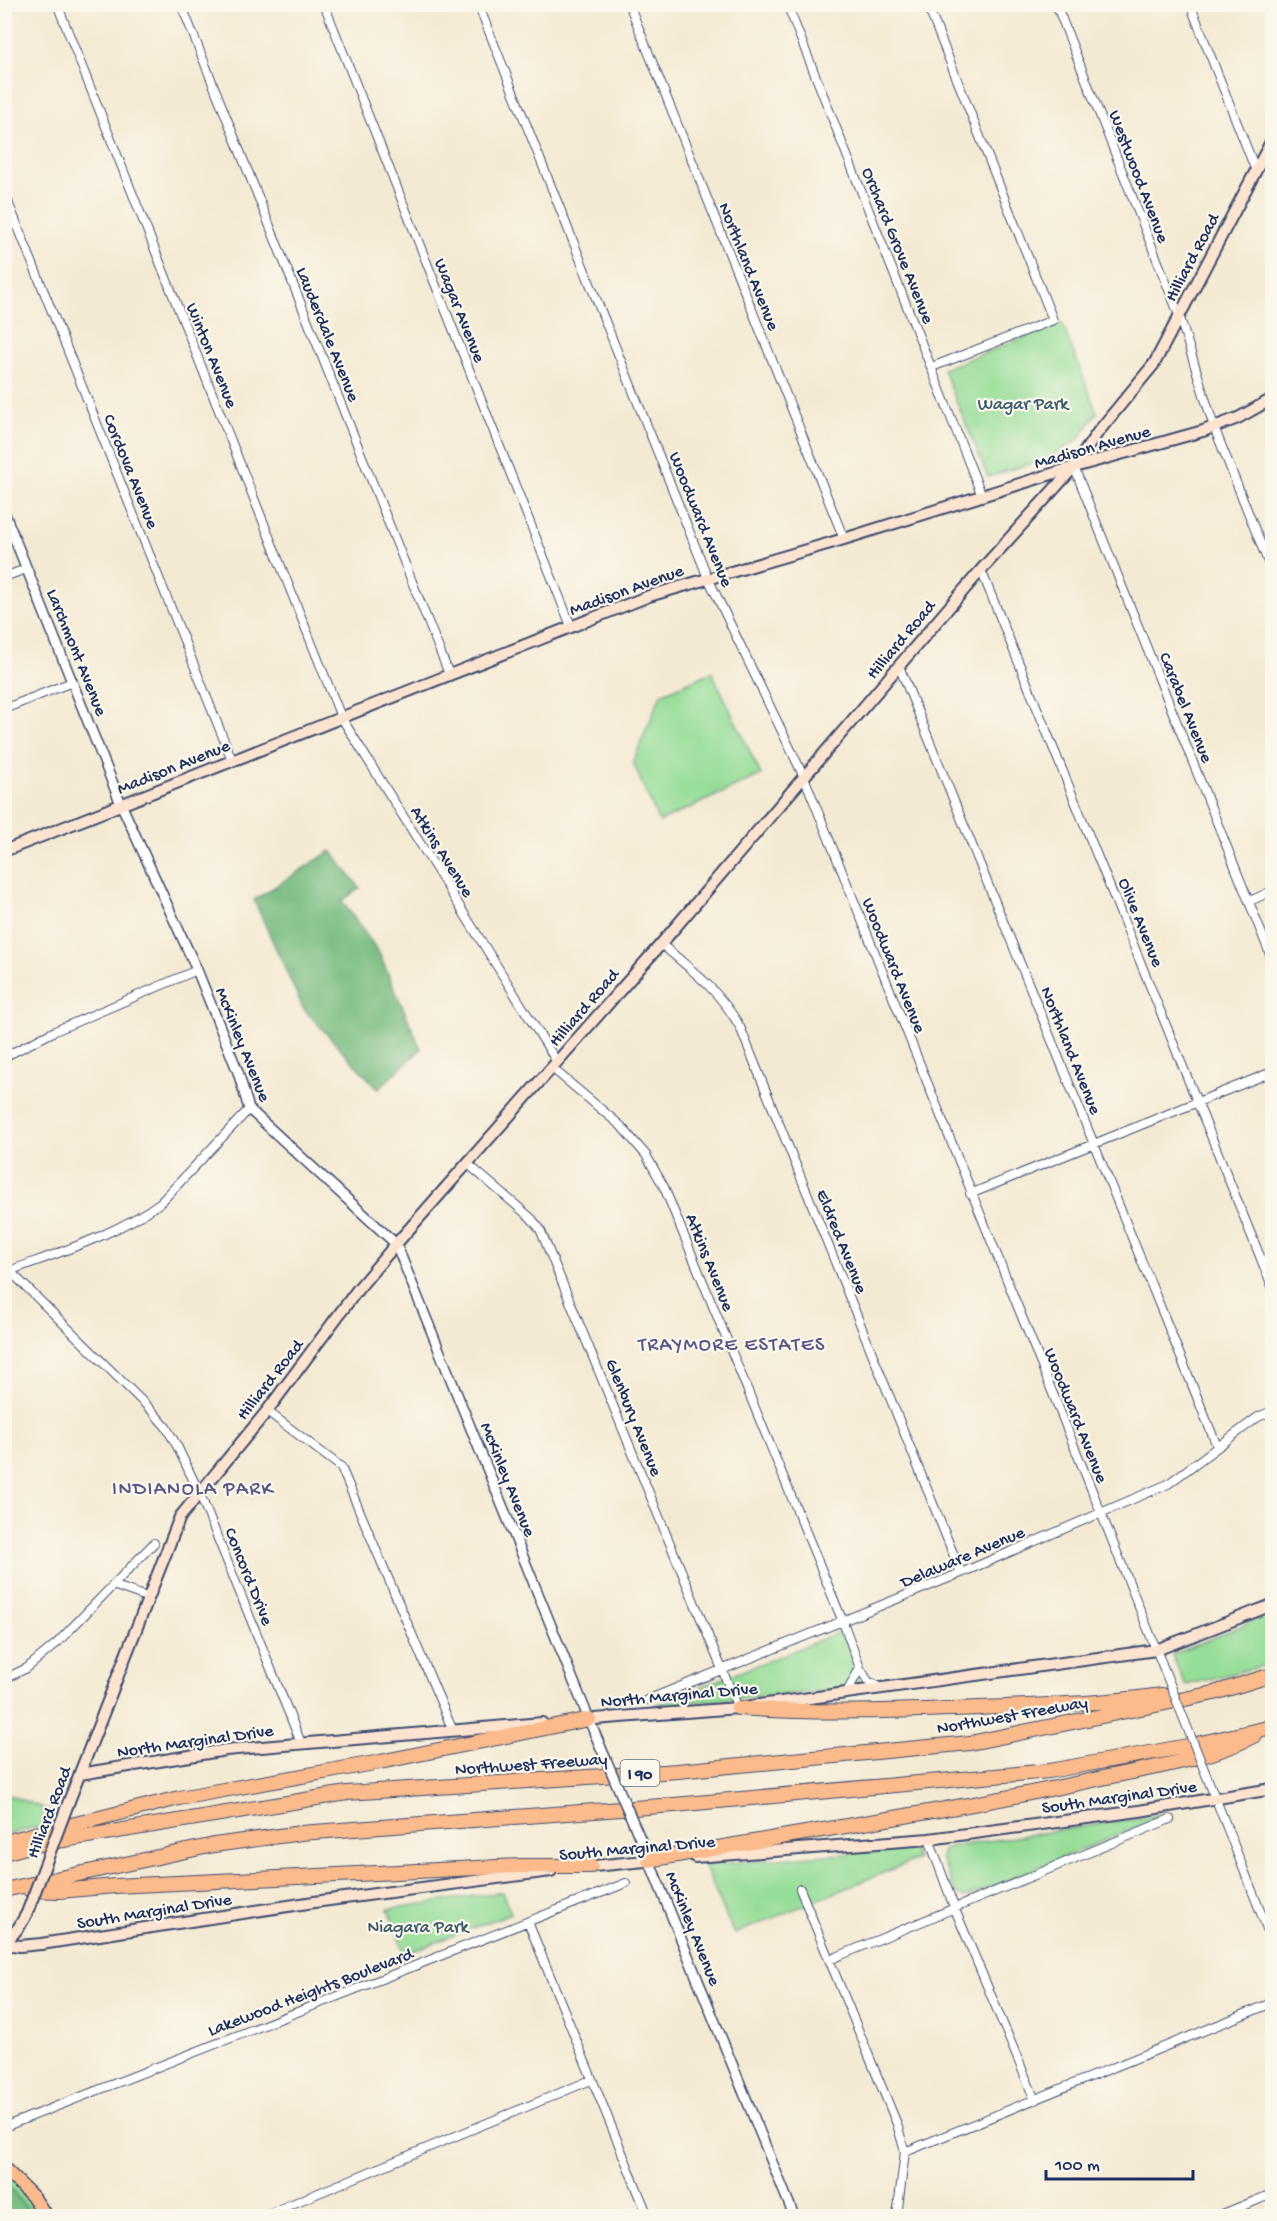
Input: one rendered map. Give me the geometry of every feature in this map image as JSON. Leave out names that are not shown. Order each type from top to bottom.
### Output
[{"type":"highway","points":[[738,1708],[799,1712],[896,1711],[1113,1702],[1197,1690],[1272,1673]]},
{"type":"highway","name":"Northwest Freeway","points":[[4,1853],[33,1845],[347,1793],[678,1771],[970,1743],[1214,1693],[1272,1673]]},
{"type":"highway","points":[[4,1842],[179,1798],[380,1762],[589,1719]]},
{"type":"highway","points":[[649,1860],[1039,1791],[1184,1760],[1239,1744],[1271,1727]]},
{"type":"highway","name":"I 90","points":[[7,1890],[214,1845],[301,1833],[674,1805],[1049,1772],[1188,1746],[1271,1727]]},
{"type":"highway","points":[[7,1890],[59,1891],[115,1886],[495,1868],[591,1866]]},
{"type":"main road","name":"Hilliard Road","points":[[5,1945],[27,1913],[180,1517],[267,1411],[358,1289],[396,1244],[661,944],[981,570],[1074,467],[1098,432],[1154,363],[1272,140]]},
{"type":"main road","name":"Madison Avenue","points":[[4,851],[649,596],[1214,427],[1238,418],[1272,399]]},
{"type":"main road","name":"North Marginal Drive","points":[[80,1774],[226,1750],[738,1708],[1156,1650],[1272,1605]]},
{"type":"main road","name":"South Marginal Drive","points":[[5,1945],[41,1944],[314,1902],[591,1866],[929,1839],[1216,1799],[1272,1789]]},
{"type":"main road","points":[[4,2168],[34,2198],[46,2217]]},
{"type":"street","name":"Winton Avenue","points":[[57,4],[341,717]]},
{"type":"street","name":"Lauderdale Avenue","points":[[181,4],[449,674]]},
{"type":"street","name":"Wagar Avenue","points":[[324,4],[571,626]]},
{"type":"street","name":"Woodward Avenue","points":[[478,4],[708,578],[804,777],[1272,1941]]},
{"type":"street","name":"Northland Avenue","points":[[629,4],[844,539]]},
{"type":"street","name":"Orchard Grove Avenue","points":[[787,4],[982,496]]},
{"type":"street","points":[[927,4],[1053,320],[932,367]]},
{"type":"street","name":"Westwood Avenue","points":[[1056,4],[1179,315],[1214,427],[1272,572]]},
{"type":"street","points":[[1190,4],[1256,171]]},
{"type":"street","name":"Cordova Avenue","points":[[4,192],[232,760]]},
{"type":"street","name":"Carabel Avenue","points":[[1074,467],[1272,958]]},
{"type":"street","name":"Larchmont Avenue","points":[[4,512],[121,804]]},
{"type":"street","points":[[4,577],[26,569]]},
{"type":"street","name":"Olive Avenue","points":[[981,570],[1272,1286]]},
{"type":"street","name":"Northland Avenue","points":[[899,666],[1217,1446]]},
{"type":"street","points":[[4,709],[72,682]]},
{"type":"street","name":"Atkins Avenue","points":[[341,717],[555,1065],[621,1126],[646,1155],[664,1186],[860,1668],[868,1681],[882,1688]]},
{"type":"street","name":"McKinley Avenue","points":[[121,804],[197,970],[238,1072],[249,1109],[396,1244],[794,2217]]},
{"type":"street","points":[[1250,901],[1272,891]]},
{"type":"street","name":"Eldred Avenue","points":[[661,944],[711,987],[726,1004],[740,1027],[961,1573]]},
{"type":"street","points":[[4,1057],[56,1030],[197,970]]},
{"type":"street","points":[[970,1194],[1272,1072]]},
{"type":"street","points":[[7,1272],[123,1226],[145,1214],[161,1202],[249,1109]]},
{"type":"street","name":"Glenbury Avenue","points":[[468,1164],[531,1218],[540,1229],[738,1708]]},
{"type":"street","name":"Concord Drive","points":[[7,1272],[153,1412],[171,1437],[199,1492],[301,1743]]},
{"type":"street","points":[[267,1411],[341,1467],[453,1731]]},
{"type":"street","name":"Delaware Avenue","points":[[647,1700],[1101,1515],[1168,1484],[1258,1417],[1272,1411]]},
{"type":"street","points":[[4,1679],[27,1668],[57,1643],[154,1543]]},
{"type":"street","points":[[114,1585],[149,1598]]},
{"type":"street","points":[[847,1692],[860,1668]]},
{"type":"street","points":[[830,1960],[1170,1819]]},
{"type":"street","points":[[929,1839],[954,1907],[1035,2100]]},
{"type":"street","name":"Lakewood Heights Boulevard","points":[[4,2127],[626,1883]]},
{"type":"street","points":[[800,1889],[897,2124],[905,2152],[897,2217]]},
{"type":"street","points":[[528,1922],[648,2217]]},
{"type":"street","points":[[905,2152],[1272,2003]]},
{"type":"street","points":[[264,2217],[591,2080]]},
{"type":"street","points":[[1218,2217],[1272,2194]]},
{"type":"green space","name":"Wagar Park","points":[[1062,323],[1097,413],[1077,441],[1048,458],[988,477],[943,369]]},
{"type":"green space","points":[[712,672],[761,775],[659,822],[633,762],[661,694]]},
{"type":"green space","points":[[331,851],[360,888],[342,901],[378,951],[421,1049],[378,1089],[303,1008],[254,900]]},
{"type":"green space","points":[[1272,1613],[1272,1664],[1185,1685],[1172,1655]]},
{"type":"green space","points":[[843,1631],[862,1678],[858,1688],[653,1706]]},
{"type":"green space","points":[[4,1793],[58,1814],[55,1823],[5,1835]]},
{"type":"green space","points":[[1159,1815],[1162,1817],[964,1898],[956,1893],[941,1858],[943,1850],[949,1847]]},
{"type":"green space","points":[[912,1848],[917,1859],[734,1934],[704,1865]]},
{"type":"green space","name":"Niagara Park","points":[[502,1892],[511,1913],[405,1954],[388,1909]]},
{"type":"green space","points":[[4,2166],[47,2216],[5,2216]]},
{"type":"green space","points":[[5,2182],[31,2213],[33,2216],[5,2216]]},
{"type":"district","name":"TRAYMORE ESTATES","points":[[732,1343]]},
{"type":"district","name":"INDIANOLA PARK","points":[[193,1487]]}]
